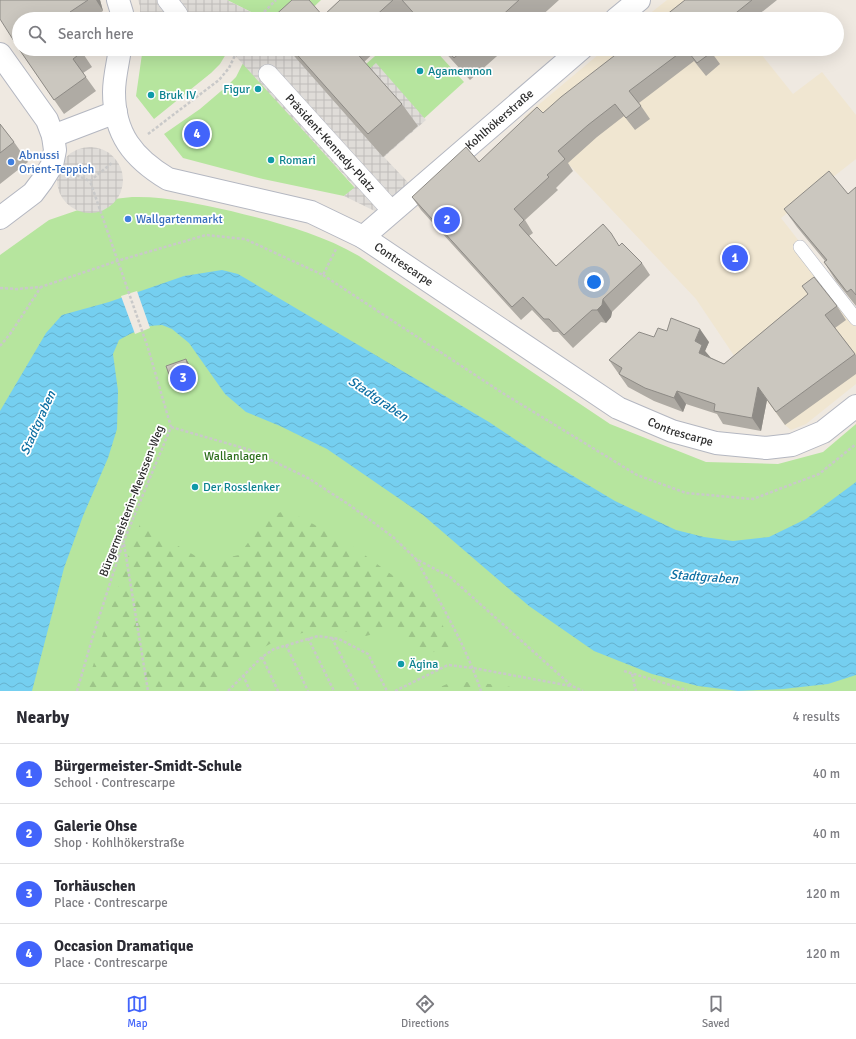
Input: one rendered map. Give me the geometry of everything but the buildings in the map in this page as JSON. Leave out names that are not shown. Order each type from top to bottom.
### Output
[{"type":"street","points":[[118,0],[122,12]]},
{"type":"street","points":[[624,12],[639,0]]},
{"type":"street","points":[[0,54],[47,120],[53,136],[54,150],[52,165],[32,193],[0,218]]},
{"type":"street","name":"Contrescarpe","points":[[119,56],[114,91],[119,125],[131,148],[151,169],[168,179],[311,212],[355,233],[618,408],[672,431],[716,443],[766,448],[792,445],[823,432],[856,406]]},
{"type":"street","name":"Kohlhökerstraße","points":[[355,233],[393,212],[574,56]]},
{"type":"street","name":"Präsident-Kennedy-Platz","points":[[268,74],[393,212]]},
{"type":"street","points":[[53,136],[116,112]]},
{"type":"lane","points":[[800,247],[856,319]]},
{"type":"path","points":[[264,12],[276,0]]},
{"type":"path","points":[[131,148],[219,80],[229,68],[235,56]]},
{"type":"path","name":"Bürgermeisterin-Mevissen-Weg","points":[[77,691],[123,543],[171,427],[148,348],[90,181],[131,148]]},
{"type":"path","points":[[323,275],[355,233]]},
{"type":"path","points":[[0,288],[17,289],[41,287],[117,261],[206,235],[245,239],[323,275],[501,392],[637,475],[686,493],[753,499],[819,474],[856,444]]},
{"type":"path","points":[[0,346],[10,334],[41,287]]},
{"type":"path","points":[[171,427],[250,450],[308,478],[351,506],[393,537],[416,559],[450,578],[572,686]]},
{"type":"path","points":[[123,543],[148,691]]},
{"type":"path","points":[[416,559],[442,604],[473,668],[480,691]]},
{"type":"path","points":[[228,691],[262,657],[274,649],[318,636],[340,639],[368,654],[386,691]]},
{"type":"path","points":[[332,637],[359,691]]},
{"type":"path","points":[[308,638],[334,691]]},
{"type":"path","points":[[286,645],[308,691]]},
{"type":"path","points":[[262,657],[278,691]]},
{"type":"path","points":[[396,691],[448,665],[473,668],[572,686],[583,691]]},
{"type":"path","points":[[624,671],[687,690]]},
{"type":"path","points":[[632,674],[636,691]]},
{"type":"path","points":[[243,675],[250,691]]},
{"type":"path","points":[[673,691],[676,686]]},
{"type":"shaded area","points":[[138,0],[227,0],[251,12],[140,12]]},
{"type":"shaded area","points":[[667,0],[718,0],[727,12],[652,12]]},
{"type":"shaded area","points":[[235,56],[311,56],[359,78],[376,63],[426,120],[384,157],[417,192],[387,217],[344,196],[355,187]]},
{"type":"shaded area","points":[[597,56],[763,56],[793,94],[822,72],[856,115],[856,159],[781,218],[856,314],[856,384],[806,424],[791,430],[785,425],[743,369],[696,299],[524,117]]},
{"type":"shaded area","points":[[90,147],[103,150],[113,157],[120,167],[123,180],[120,193],[113,203],[103,210],[90,213],[77,210],[67,203],[60,193],[57,180],[60,167],[67,157],[77,150]]},
{"type":"green space","points":[[227,0],[321,0],[308,12],[251,12]]},
{"type":"green space","points":[[142,56],[225,56],[220,64],[211,73],[154,119],[136,96]]},
{"type":"green space","points":[[375,56],[440,56],[464,82],[419,123],[366,64]]},
{"type":"green space","points":[[243,63],[355,188],[344,196],[263,179],[183,158],[164,134],[200,109],[227,86],[236,77]]},
{"type":"green space","name":"Wallanlagen","points":[[132,197],[170,199],[231,211],[296,229],[344,248],[359,256],[610,424],[706,462],[778,464],[823,452],[856,424],[856,691],[0,691],[0,255],[49,220],[114,199]]},
{"type":"green space","points":[[286,510],[344,540],[432,604],[453,646],[424,655],[397,627],[366,636],[328,628],[282,637],[256,652],[223,681],[218,691],[85,691],[122,574],[140,524],[206,562],[239,555],[266,518]]},
{"type":"green space","points":[[454,681],[501,685],[526,691],[431,691]]},
{"type":"water","name":"Stadtgraben","points":[[222,270],[238,274],[489,422],[543,458],[615,501],[676,530],[704,537],[733,541],[769,537],[806,519],[856,482],[856,675],[828,684],[783,689],[738,691],[698,686],[652,674],[594,651],[529,606],[423,515],[327,449],[280,426],[246,412],[225,394],[189,343],[172,329],[162,325],[149,326],[119,340],[113,354],[118,391],[117,429],[108,458],[83,516],[64,568],[32,691],[0,691],[0,411],[46,333],[62,315],[109,302],[184,276]]},
{"type":"pier","points":[[137,291],[150,328],[135,334],[121,296]]},
{"type":"place","name":"Agamemnon","points":[[420,71]]},
{"type":"place","name":"Figur","points":[[258,89]]},
{"type":"place","name":"Bruk IV","points":[[151,95]]},
{"type":"place","name":"Occasion Dramatique","points":[[197,134]]},
{"type":"place","name":"Romari","points":[[271,160]]},
{"type":"place","name":"Abnussi Orient-Teppich","points":[[11,162]]},
{"type":"place","name":"Wallgartenmarkt","points":[[128,219]]},
{"type":"place","name":"Galerie Ohse","points":[[447,220]]},
{"type":"place","name":"Bürgermeister-Smidt-Schule","points":[[735,258]]},
{"type":"place","name":"Torhäuschen","points":[[183,378]]},
{"type":"place","name":"Der Rosslenker","points":[[195,487]]},
{"type":"place","name":"Ägina","points":[[401,664]]}]
